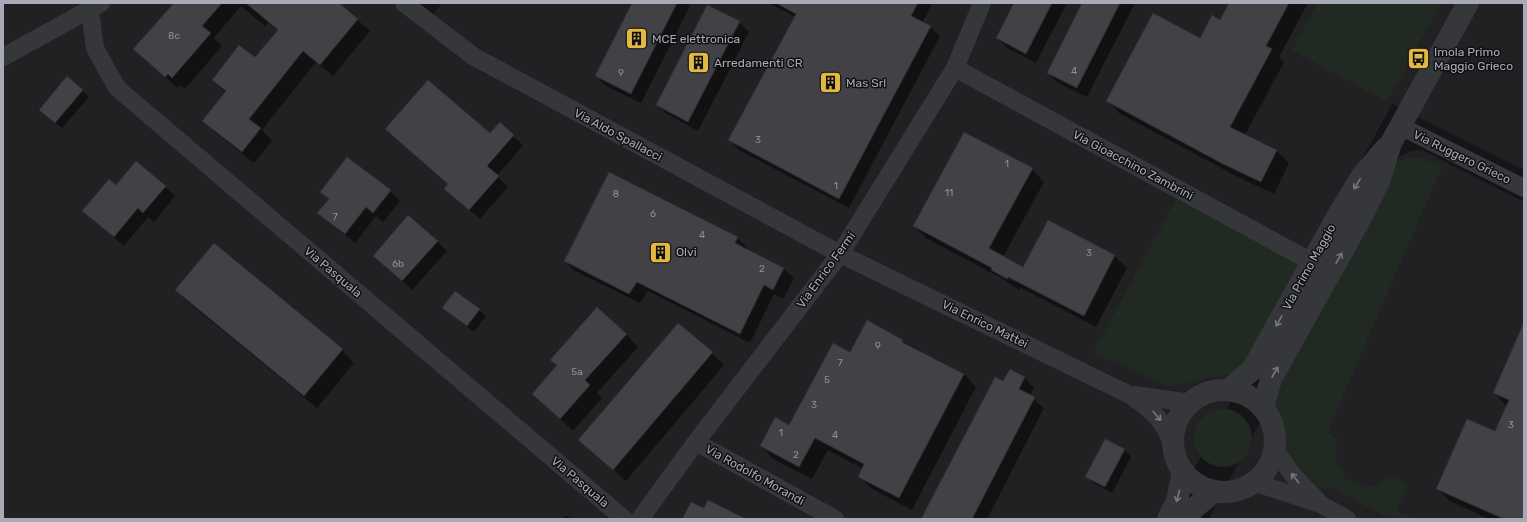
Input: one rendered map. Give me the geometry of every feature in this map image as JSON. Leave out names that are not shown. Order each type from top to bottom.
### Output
[{"type":"street","name":"Via Aldo Spallacci","points":[[404,3],[473,56],[840,254]]},
{"type":"street","name":"Via Enrico Fermi","points":[[640,519],[696,442],[840,254],[955,68],[982,3]]},
{"type":"street","name":"Via Primo Maggio","points":[[1228,390],[1252,370],[1362,176],[1395,134],[1468,3]]},
{"type":"street","points":[[3,56],[95,7]]},
{"type":"street","name":"Via Pasquala","points":[[95,7],[95,48],[117,88],[624,519]]},
{"type":"street","name":"Via Gioacchino Zambrini","points":[[955,68],[1312,262]]},
{"type":"street","name":"Via Primo Maggio","points":[[1263,408],[1271,379],[1357,225],[1379,182],[1395,134]]},
{"type":"street","name":"Via Ruggero Grieco","points":[[1395,134],[1524,188]]},
{"type":"street","name":"Via Enrico Mattei","points":[[840,254],[1130,395],[1151,410],[1167,428],[1173,446]]},
{"type":"street","points":[[1228,390],[1241,393],[1253,399],[1263,408],[1270,420],[1274,434],[1274,448],[1271,461],[1264,473],[1253,482],[1242,489],[1229,492],[1215,491],[1192,481],[1183,472],[1176,460],[1173,446],[1174,430],[1180,415],[1190,403],[1201,395],[1214,391],[1228,390]]},
{"type":"street","name":"Via Enrico Mattei","points":[[1130,395],[1190,403]]},
{"type":"street","name":"Via Rodolfo Morandi","points":[[696,442],[835,519]]},
{"type":"street","points":[[1274,448],[1292,474],[1320,504]]},
{"type":"street","points":[[1168,519],[1177,501],[1183,472]]},
{"type":"street","points":[[1253,482],[1320,504],[1348,519]]},
{"type":"street","points":[[1188,519],[1193,509],[1215,491]]},
{"type":"shaded area","points":[[3,3],[407,3],[429,19],[442,3],[1524,3],[1524,170],[1392,104],[1167,519],[3,519]]},
{"type":"shaded area","points":[[1318,3],[1441,3],[1387,102],[1292,50]]},
{"type":"shaded area","points":[[1422,150],[1524,202],[1524,519],[1209,519],[1400,156],[1411,151]]},
{"type":"shaded area","points":[[1408,157],[1421,158],[1442,167],[1327,433],[1337,439],[1336,461],[1346,479],[1370,487],[1394,476],[1408,484],[1396,511],[1415,519],[1389,519],[1330,487],[1325,490],[1312,480],[1293,461],[1284,445],[1275,409],[1277,389],[1283,374],[1398,161]]},
{"type":"shaded area","points":[[1176,199],[1299,264],[1245,370],[1171,387],[1093,353]]},
{"type":"shaded area","points":[[1217,409],[1229,409],[1244,417],[1252,432],[1252,444],[1244,459],[1229,467],[1217,467],[1202,459],[1194,444],[1194,432],[1202,417]]},
{"type":"building","points":[[174,3],[222,3],[202,26],[211,33],[172,78],[168,74],[165,77],[133,49]]},
{"type":"building","points":[[246,3],[339,3],[358,19],[320,65],[303,51],[249,119],[261,128],[242,152],[202,121],[226,91],[212,80],[239,45],[255,57],[278,30]]},
{"type":"building","name":"MCE elettronica","points":[[632,3],[677,3],[631,94],[595,76]]},
{"type":"building","name":"Mas Srl","points":[[776,3],[918,3],[911,16],[931,26],[839,199],[728,140],[796,14]]},
{"type":"building","points":[[1014,3],[1052,3],[1026,54],[996,38]]},
{"type":"building","points":[[1082,3],[1120,3],[1077,88],[1047,73]]},
{"type":"building","points":[[1229,3],[1289,3],[1266,46],[1272,49],[1230,127],[1277,150],[1261,182],[1223,164],[1106,101],[1153,13],[1200,38],[1212,15],[1220,20]]},
{"type":"building","name":"Arredamenti CR","points":[[707,5],[740,21],[688,122],[656,105]]},
{"type":"building","points":[[67,76],[83,90],[55,123],[39,110]]},
{"type":"building","points":[[428,80],[490,133],[500,122],[514,135],[487,166],[499,176],[469,210],[444,189],[448,184],[385,129]]},
{"type":"building","points":[[964,132],[1033,168],[989,248],[1023,267],[1048,220],[1115,255],[1084,316],[1008,277],[1007,279],[991,270],[992,268],[913,226]]},
{"type":"building","points":[[347,157],[391,190],[373,213],[366,207],[345,234],[317,213],[329,199],[320,192]]},
{"type":"building","points":[[136,161],[166,186],[143,213],[138,208],[114,237],[82,211],[109,179],[116,185]]},
{"type":"building","name":"Olvi","points":[[609,172],[738,237],[735,243],[784,268],[773,290],[764,285],[740,334],[637,282],[629,294],[564,261]]},
{"type":"building","points":[[408,215],[438,241],[402,281],[373,256]]},
{"type":"building","points":[[214,243],[343,349],[304,396],[175,290]]},
{"type":"building","points":[[455,291],[480,309],[467,326],[442,308]]},
{"type":"building","points":[[597,307],[627,334],[585,380],[590,385],[560,419],[532,394],[557,365],[550,360]]},
{"type":"building","points":[[867,320],[903,340],[902,342],[964,374],[899,498],[858,477],[864,464],[815,438],[799,467],[760,446],[775,417],[789,425],[833,343],[850,352]]},
{"type":"building","points":[[1524,322],[1524,519],[1504,519],[1436,489],[1467,419],[1495,431],[1509,400],[1493,393]]},
{"type":"building","points":[[678,323],[713,352],[613,470],[578,440]]},
{"type":"building","points":[[1010,369],[1025,377],[1019,389],[1035,397],[972,519],[921,519],[995,377],[1003,381]]},
{"type":"building","points":[[1105,439],[1125,449],[1105,487],[1085,477]]},
{"type":"building","points":[[708,500],[746,519],[682,519],[691,502],[704,508]]},
{"type":"place","name":"MCE elettronica","points":[[636,39]]},
{"type":"place","name":"Imola Primo Maggio Grieco","points":[[1419,59]]},
{"type":"place","name":"Arredamenti CR","points":[[698,63]]},
{"type":"place","name":"Mas Srl","points":[[830,83]]},
{"type":"place","name":"Olvi","points":[[661,252]]}]
